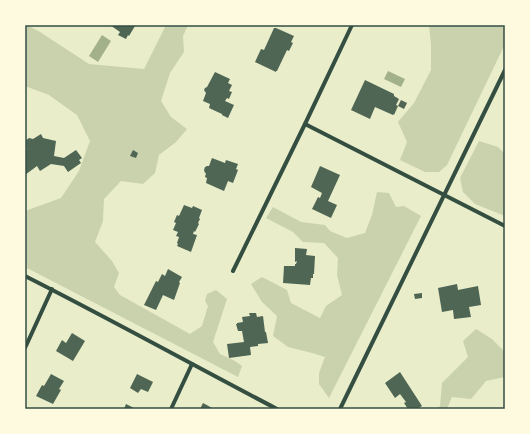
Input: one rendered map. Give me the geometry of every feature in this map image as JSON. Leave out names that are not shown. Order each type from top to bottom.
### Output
[{"type":"street","points":[[233,271],[352,25]]},
{"type":"street","points":[[340,409],[505,70]]},
{"type":"street","points":[[305,124],[505,226]]},
{"type":"street","points":[[25,276],[277,409]]},
{"type":"street","points":[[25,348],[52,289]]},
{"type":"street","points":[[171,409],[192,364]]},
{"type":"shaded area","points":[[25,25],[40,32],[89,64],[144,69],[166,25],[188,25],[183,36],[184,52],[170,73],[161,101],[171,117],[187,129],[176,142],[159,155],[155,173],[143,184],[121,181],[104,199],[103,221],[95,242],[112,261],[119,273],[114,287],[120,295],[190,334],[202,326],[208,306],[205,301],[207,294],[216,290],[227,299],[213,342],[220,354],[242,366],[238,377],[25,267],[25,211],[61,198],[79,171],[90,141],[77,115],[49,95],[25,86]]},
{"type":"shaded area","points":[[429,25],[502,25],[505,31],[505,44],[447,165],[439,172],[425,172],[400,160],[407,142],[398,122],[414,103],[431,70]]},
{"type":"shaded area","points":[[102,35],[111,41],[98,62],[89,56]]},
{"type":"shaded area","points":[[388,71],[405,79],[401,87],[384,79]]},
{"type":"shaded area","points":[[479,141],[498,147],[505,154],[505,216],[475,204],[463,192],[460,178]]},
{"type":"shaded area","points":[[377,192],[389,193],[396,207],[404,206],[421,216],[329,398],[319,384],[319,373],[325,357],[288,347],[273,336],[277,316],[262,302],[251,284],[262,277],[287,290],[291,303],[320,318],[326,306],[342,295],[337,275],[338,258],[324,243],[303,242],[293,232],[266,218],[273,207],[301,222],[325,225],[330,231],[347,238],[365,233],[372,215]]},
{"type":"shaded area","points":[[476,329],[492,339],[505,352],[505,377],[486,381],[471,399],[452,397],[447,409],[436,409],[440,406],[442,383],[468,357],[463,341]]},
{"type":"building","points":[[110,25],[135,26],[126,39],[118,35],[120,32]]},
{"type":"building","points":[[274,28],[294,36],[291,42],[293,43],[289,51],[287,50],[276,72],[255,62],[261,49],[264,50]]},
{"type":"building","points":[[215,72],[230,79],[228,83],[232,85],[229,91],[232,92],[229,99],[227,98],[225,101],[234,105],[228,118],[209,108],[210,104],[203,101],[206,93],[204,90]]},
{"type":"building","points":[[365,80],[394,94],[394,96],[399,99],[394,115],[375,107],[370,119],[351,110]]},
{"type":"building","points":[[401,100],[407,103],[404,109],[398,106]]},
{"type":"building","points":[[41,134],[43,138],[56,141],[54,156],[64,158],[76,150],[82,158],[79,160],[81,163],[68,172],[64,166],[51,164],[40,171],[37,166],[25,175],[25,150],[27,149],[25,147],[25,141],[29,138],[33,139]]},
{"type":"building","points":[[133,150],[138,153],[136,158],[130,156]]},
{"type":"building","points":[[212,158],[225,163],[226,160],[238,164],[236,169],[238,170],[233,183],[228,181],[224,191],[206,183],[207,178],[205,177],[206,173],[204,170],[205,167],[209,166]]},
{"type":"building","points":[[320,166],[340,175],[328,201],[337,205],[331,218],[312,209],[318,197],[320,198],[322,193],[311,187]]},
{"type":"building","points":[[184,205],[192,208],[193,206],[202,210],[199,218],[199,224],[193,234],[197,235],[191,252],[177,246],[179,237],[176,236],[178,232],[173,230],[177,215],[179,216]]},
{"type":"building","points":[[295,248],[307,249],[306,255],[315,256],[314,274],[313,278],[311,278],[310,285],[283,283],[284,266],[295,266],[296,264]]},
{"type":"building","points":[[168,269],[182,277],[174,300],[163,295],[156,310],[144,305],[156,281],[158,282],[162,274],[165,276]]},
{"type":"building","points":[[457,284],[458,290],[478,286],[481,305],[469,307],[471,317],[454,319],[453,310],[442,312],[438,288]]},
{"type":"building","points":[[422,293],[422,298],[415,299],[414,294]]},
{"type":"building","points":[[249,313],[256,313],[257,317],[263,316],[268,343],[250,347],[251,355],[229,358],[227,344],[244,342],[242,331],[238,331],[236,324],[243,322],[242,317],[250,316]]},
{"type":"building","points":[[72,333],[85,341],[73,361],[56,351],[62,340],[66,343]]},
{"type":"building","points":[[400,372],[422,406],[417,409],[408,409],[404,403],[406,402],[400,394],[395,398],[385,383]]},
{"type":"building","points":[[51,374],[64,381],[53,404],[36,396],[42,385],[44,386]]},
{"type":"building","points":[[137,374],[153,382],[148,392],[141,389],[138,393],[130,388]]},
{"type":"building","points":[[203,403],[214,409],[200,409]]},
{"type":"building","points":[[126,404],[136,409],[124,409]]}]
